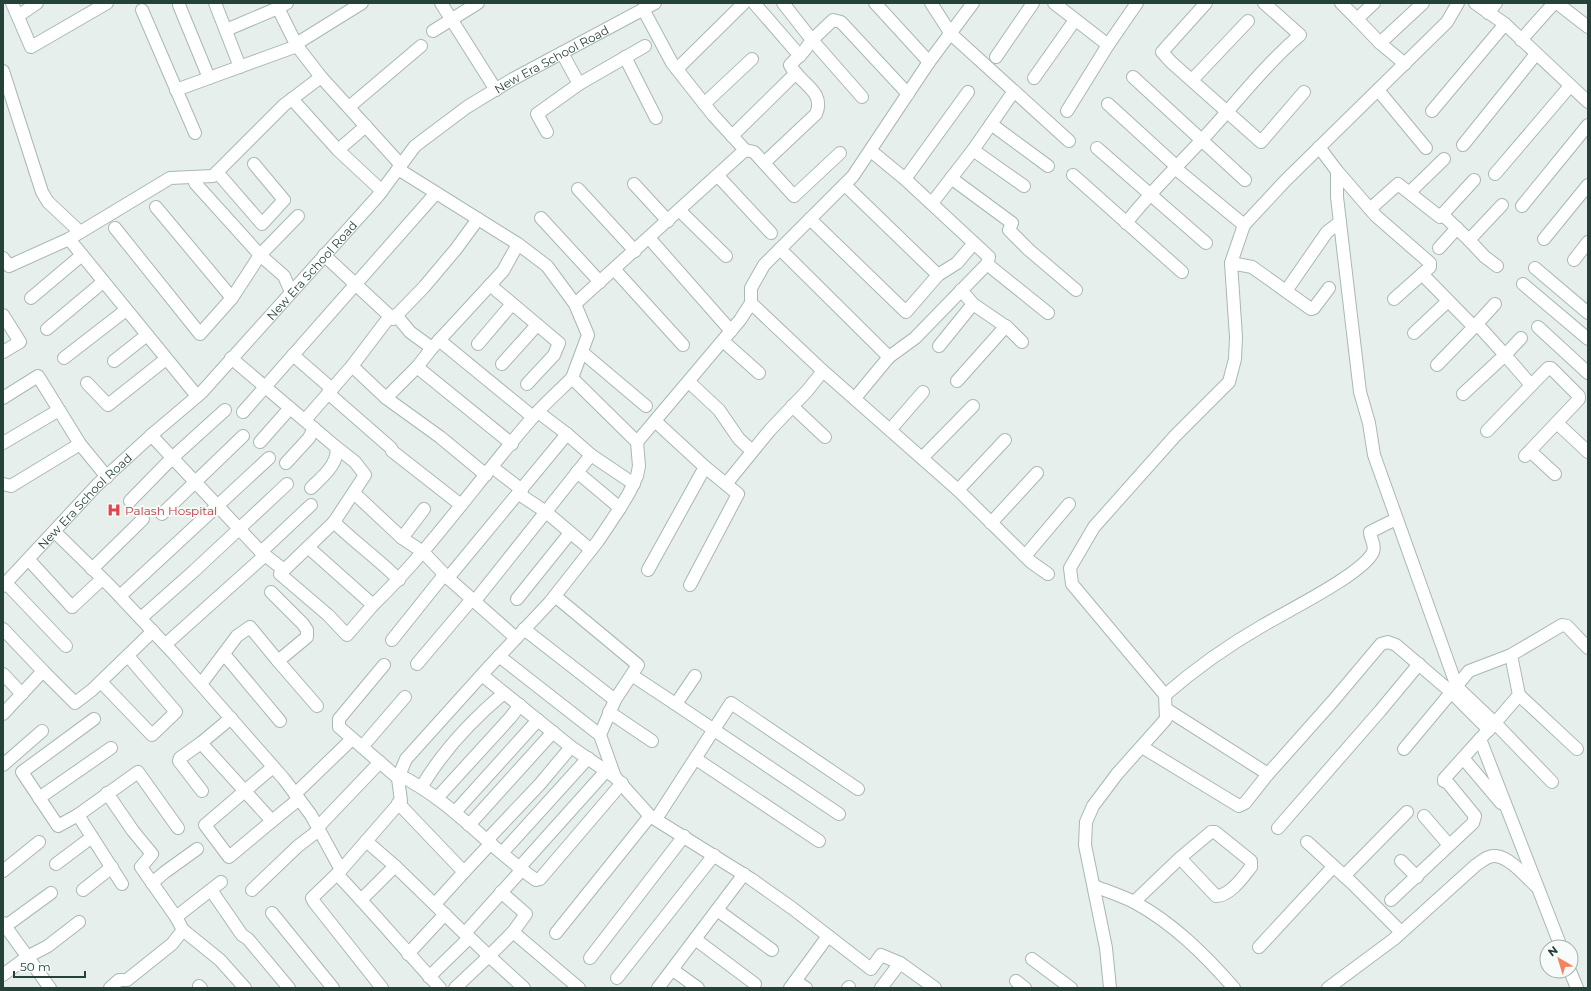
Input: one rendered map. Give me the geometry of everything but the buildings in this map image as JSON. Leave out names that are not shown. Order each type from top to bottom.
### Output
[{"type":"street","points":[[12,3],[31,47],[107,3]]},
{"type":"street","points":[[18,16],[37,3]]},
{"type":"street","points":[[215,3],[240,67]]},
{"type":"street","points":[[176,90],[297,45],[362,3]]},
{"type":"street","points":[[441,3],[496,90]]},
{"type":"street","points":[[433,31],[478,3]]},
{"type":"street","name":"New Era School Road","points":[[5,585],[107,476],[151,435],[197,396],[382,190],[415,146],[467,107],[562,52],[655,3]]},
{"type":"street","points":[[677,69],[744,3]]},
{"type":"street","points":[[754,3],[800,56]]},
{"type":"street","points":[[783,3],[812,40],[862,97]]},
{"type":"street","points":[[875,3],[929,62]]},
{"type":"street","points":[[931,3],[951,34],[1069,141]]},
{"type":"street","points":[[637,442],[723,341],[751,303],[751,288],[764,265],[854,176],[929,62],[973,3]]},
{"type":"street","points":[[996,57],[1034,3]]},
{"type":"street","points":[[1054,3],[1108,45]]},
{"type":"street","points":[[1067,111],[1136,3]]},
{"type":"street","points":[[1206,3],[1162,52],[1192,80],[1261,142],[1304,92]]},
{"type":"street","points":[[1126,223],[1149,194],[1202,140],[1256,76],[1300,35],[1264,3]]},
{"type":"street","points":[[1341,3],[1380,43],[1405,64]]},
{"type":"street","points":[[1358,19],[1374,3]]},
{"type":"street","points":[[1380,43],[1423,3]]},
{"type":"street","points":[[1110,988],[1106,948],[1085,845],[1086,822],[1093,806],[1166,719],[1165,695],[1072,584],[1070,568],[1094,527],[1175,436],[1229,382],[1236,359],[1231,263],[1244,225],[1319,147],[1447,22],[1458,3]]},
{"type":"street","points":[[1475,3],[1492,8],[1521,40],[1588,102]]},
{"type":"street","points":[[1521,40],[1554,3]]},
{"type":"street","points":[[1557,3],[1588,27]]},
{"type":"street","points":[[179,5],[209,78]]},
{"type":"street","points":[[226,30],[282,6],[297,45],[321,77],[366,126],[399,167],[436,193],[518,244],[547,266],[575,304],[588,335],[572,378],[536,414],[424,552],[399,580],[373,605],[347,635],[328,615],[280,574],[309,548],[334,522],[365,475],[355,462],[231,358]]},
{"type":"street","points":[[643,9],[677,69],[704,104],[745,150],[754,152],[794,196],[840,153]]},
{"type":"street","points":[[142,10],[195,133]]},
{"type":"street","points":[[764,163],[816,114],[819,108],[819,103],[815,95],[790,65],[800,56],[812,40],[833,20],[839,20],[908,94]]},
{"type":"street","points":[[1034,78],[1075,20]]},
{"type":"street","points":[[1192,80],[1248,21]]},
{"type":"street","points":[[1432,111],[1505,24]]},
{"type":"street","points":[[349,107],[421,46]]},
{"type":"street","points":[[547,132],[537,114],[579,84],[645,46]]},
{"type":"street","points":[[562,52],[579,84]]},
{"type":"street","points":[[1463,145],[1536,54]]},
{"type":"street","points":[[625,57],[656,118]]},
{"type":"street","points":[[704,104],[752,60]]},
{"type":"street","points":[[3,71],[42,192],[48,202],[80,232]]},
{"type":"street","points":[[732,136],[796,73]]},
{"type":"street","points":[[5,267],[69,239],[170,178],[213,176],[292,99],[321,77]]},
{"type":"street","points":[[1133,77],[1245,180]]},
{"type":"street","points":[[1495,174],[1570,86]]},
{"type":"street","points":[[1378,90],[1426,148]]},
{"type":"street","points":[[932,203],[973,150],[1014,91]]},
{"type":"street","points":[[905,179],[968,92]]},
{"type":"street","points":[[292,99],[338,150],[382,190]]},
{"type":"street","points":[[1108,104],[1175,167],[1244,225]]},
{"type":"street","points":[[991,124],[1048,166]]},
{"type":"street","points":[[1522,206],[1588,125]]},
{"type":"street","points":[[338,150],[366,126]]},
{"type":"street","points":[[1319,147],[1337,171],[1370,209],[1430,264],[1430,267],[1394,299]]},
{"type":"street","points":[[1097,148],[1206,243]]},
{"type":"street","points":[[575,304],[745,150]]},
{"type":"street","points":[[973,150],[1024,186]]},
{"type":"street","points":[[855,398],[889,357],[916,338],[987,264],[989,257],[932,203],[871,151]]},
{"type":"street","points":[[1410,192],[1444,159]]},
{"type":"street","points":[[217,172],[262,224],[284,200],[254,164]]},
{"type":"street","points":[[1337,171],[1340,222],[1360,392],[1369,423],[1374,455],[1454,689]]},
{"type":"street","points":[[1073,175],[1182,272]]},
{"type":"street","points":[[718,176],[771,233]]},
{"type":"street","points":[[951,178],[1012,223],[1009,230],[1029,250],[1076,290]]},
{"type":"street","points":[[1370,209],[1396,184],[1400,184],[1440,217],[1474,180]]},
{"type":"street","points":[[195,183],[260,255],[284,276],[291,292]]},
{"type":"street","points":[[634,184],[668,221]]},
{"type":"street","points":[[845,184],[938,275]]},
{"type":"street","points":[[1544,239],[1588,185]]},
{"type":"street","points":[[578,189],[635,251]]},
{"type":"street","points":[[242,412],[436,193]]},
{"type":"street","points":[[1469,240],[1502,205]]},
{"type":"street","points":[[156,207],[232,298]]},
{"type":"street","points":[[680,210],[726,256]]},
{"type":"street","points":[[1442,214],[1485,258],[1497,266]]},
{"type":"street","points":[[116,228],[200,334],[232,298],[260,255],[298,216]]},
{"type":"street","points":[[542,218],[600,282]]},
{"type":"street","points":[[286,463],[309,438],[309,424],[330,391],[393,316],[424,287],[456,249],[478,219]]},
{"type":"street","points":[[810,219],[906,312],[938,275],[957,263],[974,243]]},
{"type":"street","points":[[1286,291],[1327,232],[1340,222]]},
{"type":"street","points":[[1439,248],[1457,228]]},
{"type":"street","points":[[649,238],[730,331]]},
{"type":"street","points":[[69,239],[197,396]]},
{"type":"street","points":[[1574,260],[1588,242]]},
{"type":"street","points":[[386,398],[417,367],[435,344],[503,271],[518,244]]},
{"type":"street","points":[[780,250],[889,357]]},
{"type":"street","points":[[31,298],[82,255]]},
{"type":"street","points":[[324,255],[410,332],[435,344],[567,434],[591,455],[634,484]]},
{"type":"street","points":[[1231,263],[1252,267],[1313,309],[1329,288]]},
{"type":"street","points":[[987,264],[1048,313]]},
{"type":"street","points":[[1535,268],[1588,313]]},
{"type":"street","points":[[614,270],[682,345]]},
{"type":"street","points":[[1422,274],[1505,355],[1531,385]]},
{"type":"street","points":[[47,329],[103,282]]},
{"type":"street","points":[[1523,284],[1588,339]]},
{"type":"street","points":[[490,285],[559,343],[554,355],[527,384]]},
{"type":"street","points":[[961,290],[973,304],[1006,326],[1022,342]]},
{"type":"street","points":[[1414,333],[1448,301]]},
{"type":"street","points":[[751,303],[823,371],[958,490],[1024,556],[1048,574]]},
{"type":"street","points":[[478,344],[512,304]]},
{"type":"street","points":[[939,346],[973,304]]},
{"type":"street","points":[[1437,365],[1476,326],[1495,304]]},
{"type":"street","points":[[64,358],[126,310]]},
{"type":"street","points":[[3,314],[20,342],[3,352]]},
{"type":"street","points":[[502,364],[537,325]]},
{"type":"street","points":[[957,381],[1006,326]]},
{"type":"street","points":[[1538,327],[1588,373]]},
{"type":"street","points":[[114,361],[147,336]]},
{"type":"street","points":[[1464,394],[1521,338]]},
{"type":"street","points":[[723,341],[759,373]]},
{"type":"street","points":[[582,352],[646,406]]},
{"type":"street","points":[[293,355],[391,448],[392,452],[461,505]]},
{"type":"street","points":[[87,383],[108,406],[166,359]]},
{"type":"street","points":[[352,366],[386,398],[521,492],[591,550]]},
{"type":"street","points":[[417,367],[512,444]]},
{"type":"street","points":[[1487,431],[1548,368],[1551,368],[1579,396],[1579,400],[1527,453],[1555,474]]},
{"type":"street","points":[[726,484],[752,451],[823,371]]},
{"type":"street","points":[[3,398],[38,376],[80,444],[107,476]]},
{"type":"street","points":[[382,988],[312,898],[339,872],[401,801],[398,777],[406,759],[555,596],[591,550],[620,508],[634,484],[639,466],[637,442],[572,378]]},
{"type":"street","points":[[689,382],[719,410],[739,439],[752,451]]},
{"type":"street","points":[[890,430],[923,392]]},
{"type":"street","points":[[792,406],[825,436]]},
{"type":"street","points":[[922,458],[973,406]]},
{"type":"street","points":[[260,442],[290,408]]},
{"type":"street","points":[[3,443],[59,410]]},
{"type":"street","points":[[130,500],[172,458],[225,410]]},
{"type":"street","points":[[655,422],[705,467],[738,494],[690,585]]},
{"type":"street","points":[[1557,423],[1588,452]]},
{"type":"street","points":[[392,640],[521,492],[567,434]]},
{"type":"street","points":[[151,435],[194,483],[261,552],[284,570]]},
{"type":"street","points":[[162,514],[243,436]]},
{"type":"street","points":[[958,490],[1005,440]]},
{"type":"street","points":[[3,484],[11,486],[80,444]]},
{"type":"street","points":[[311,488],[333,463],[338,454],[336,447]]},
{"type":"street","points":[[416,664],[473,600],[591,455]]},
{"type":"street","points":[[120,596],[269,458]]},
{"type":"street","points":[[648,570],[705,467]]},
{"type":"street","points":[[577,472],[620,508]]},
{"type":"street","points":[[991,523],[1037,473]]},
{"type":"street","points":[[141,618],[287,484]]},
{"type":"street","points":[[354,493],[402,538],[424,552],[446,577],[516,638]]},
{"type":"street","points":[[1024,556],[1069,504]]},
{"type":"street","points":[[261,552],[311,505]]},
{"type":"street","points":[[402,538],[424,509]]},
{"type":"street","points":[[1165,695],[1204,663],[1261,626],[1313,597],[1354,571],[1372,552],[1374,545],[1370,532],[1396,519]]},
{"type":"street","points":[[92,569],[143,520]]},
{"type":"street","points":[[334,522],[354,542],[375,559],[380,560],[399,580]]},
{"type":"street","points":[[55,532],[166,644],[273,767],[297,797],[318,828],[339,872],[408,954],[440,988]]},
{"type":"street","points":[[517,599],[570,532]]},
{"type":"street","points":[[309,548],[373,605]]},
{"type":"street","points":[[166,644],[262,558],[261,552]]},
{"type":"street","points":[[28,560],[72,607],[102,579]]},
{"type":"street","points":[[5,585],[66,646]]},
{"type":"street","points":[[271,592],[307,630],[307,637],[278,661]]},
{"type":"street","points":[[555,596],[638,665],[615,700],[600,735]]},
{"type":"street","points":[[1404,749],[1469,671],[1511,655],[1562,625],[1567,626],[1588,648]]},
{"type":"street","points":[[201,684],[237,636],[250,627],[317,706]]},
{"type":"street","points":[[524,629],[615,700]]},
{"type":"street","points":[[5,635],[75,703],[101,682],[153,631]]},
{"type":"street","points":[[1142,746],[1239,806],[1245,803],[1268,774],[1334,701],[1381,644],[1388,642],[1396,644],[1419,664],[1454,689],[1492,727],[1552,782]]},
{"type":"street","points":[[224,654],[280,721]]},
{"type":"street","points":[[1511,655],[1519,695],[1577,749]]},
{"type":"street","points":[[101,682],[152,735],[176,712],[128,656]]},
{"type":"street","points":[[499,656],[600,735],[614,777]]},
{"type":"street","points":[[1278,828],[1419,664]]},
{"type":"street","points":[[384,665],[339,719],[339,727],[398,777],[422,786],[455,812],[502,853],[518,871],[536,880],[540,879],[614,777]]},
{"type":"street","points":[[3,714],[43,671]]},
{"type":"street","points":[[3,674],[22,694]]},
{"type":"street","points":[[482,675],[571,747],[614,777],[653,817],[744,874],[871,969],[880,955],[900,963],[936,988]]},
{"type":"street","points":[[632,676],[839,814]]},
{"type":"street","points":[[674,703],[678,701],[695,676]]},
{"type":"street","points":[[422,786],[435,766],[455,742],[504,693]]},
{"type":"street","points":[[1391,900],[1473,823],[1475,816],[1448,783],[1444,781],[1519,695]]},
{"type":"street","points":[[273,767],[205,825],[229,857],[272,821],[405,697]]},
{"type":"street","points":[[556,933],[653,817],[696,759],[712,730],[729,704],[733,704],[858,789]]},
{"type":"street","points":[[437,798],[520,705]]},
{"type":"street","points":[[1166,710],[1268,774]]},
{"type":"street","points":[[609,712],[652,741]]},
{"type":"street","points":[[202,791],[179,761],[180,758],[231,718]]},
{"type":"street","points":[[94,719],[22,772],[58,826],[78,815],[138,772],[178,828]]},
{"type":"street","points":[[455,812],[538,720]]},
{"type":"street","points":[[3,765],[42,731]]},
{"type":"street","points":[[469,824],[553,732]]},
{"type":"street","points":[[1480,739],[1558,939]]},
{"type":"street","points":[[201,743],[272,821]]},
{"type":"street","points":[[435,904],[571,747]]},
{"type":"street","points":[[39,798],[111,748]]},
{"type":"street","points":[[502,853],[588,758]]},
{"type":"street","points":[[1463,758],[1506,809]]},
{"type":"street","points":[[696,759],[820,841]]},
{"type":"street","points":[[252,890],[318,828],[380,762]]},
{"type":"street","points":[[429,977],[467,936],[518,871],[614,777]]},
{"type":"street","points":[[107,793],[133,831],[152,854],[141,867],[176,917],[183,930],[220,960],[245,988]]},
{"type":"street","points":[[398,803],[464,872]]},
{"type":"street","points":[[1344,876],[1407,812]]},
{"type":"street","points":[[78,815],[122,884]]},
{"type":"street","points":[[1424,816],[1450,845]]},
{"type":"street","points":[[1134,902],[1180,858],[1211,832],[1215,832],[1251,861],[1251,867],[1228,892],[1222,896],[1216,896],[1180,858]]},
{"type":"street","points":[[590,958],[684,836]]},
{"type":"street","points":[[56,864],[92,837]]},
{"type":"street","points":[[3,871],[39,842]]},
{"type":"street","points":[[366,842],[396,866],[467,936],[524,988]]},
{"type":"street","points":[[1307,842],[1401,932]]},
{"type":"street","points":[[152,883],[197,849]]},
{"type":"street","points":[[617,978],[714,855]]},
{"type":"street","points":[[1328,988],[1401,932],[1476,865],[1487,857],[1495,856],[1505,859],[1538,888]]},
{"type":"street","points":[[1401,861],[1417,877]]},
{"type":"street","points":[[361,900],[396,866]]},
{"type":"street","points":[[1259,947],[1333,867]]},
{"type":"street","points":[[83,890],[112,868]]},
{"type":"street","points":[[658,988],[744,874]]},
{"type":"street","points":[[176,917],[221,882]]},
{"type":"street","points":[[1094,886],[1134,902],[1182,935],[1212,963],[1234,988]]},
{"type":"street","points":[[211,890],[242,935],[248,939],[289,988]]},
{"type":"street","points":[[50,988],[4,926],[51,892]]},
{"type":"street","points":[[457,987],[513,932],[526,914],[502,892]]},
{"type":"street","points":[[717,910],[772,950]]},
{"type":"street","points":[[272,913],[333,988]]},
{"type":"street","points":[[408,954],[445,914]]},
{"type":"street","points":[[3,975],[27,957],[48,946],[79,922]]},
{"type":"street","points":[[110,988],[119,980],[127,980],[172,944],[183,930]]},
{"type":"street","points":[[513,932],[579,988]]},
{"type":"street","points":[[806,988],[793,984],[828,936]]},
{"type":"street","points":[[695,939],[755,984]]},
{"type":"street","points":[[1032,960],[1071,988]]},
{"type":"street","points":[[881,988],[900,963]]},
{"type":"street","points":[[672,970],[698,988]]},
{"type":"place","name":"Palash Hospital","points":[[114,510]]}]
